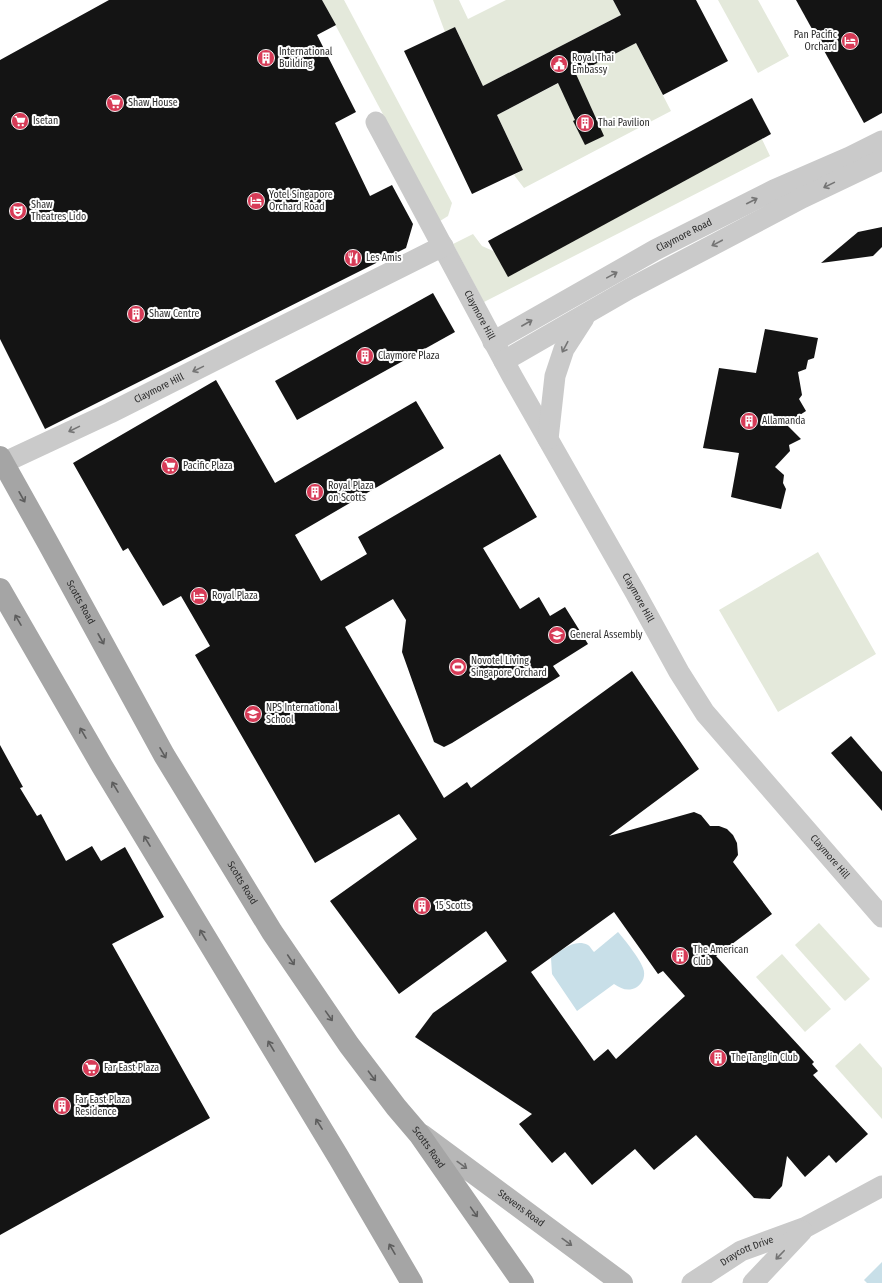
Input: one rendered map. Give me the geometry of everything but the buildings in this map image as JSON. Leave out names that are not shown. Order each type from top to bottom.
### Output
[{"type":"main road","name":"Scotts Road","points":[[2,460],[164,755],[262,916],[349,1045],[396,1107],[420,1134],[523,1283]]},
{"type":"main road","points":[[0,590],[102,766],[339,1158],[412,1283]]},
{"type":"main road","name":"Stevens Road","points":[[420,1134],[622,1283]]},
{"type":"street","name":"Claymore Hill","points":[[376,122],[493,342],[636,592],[679,672],[705,713],[882,917]]},
{"type":"street","name":"Claymore Road","points":[[493,342],[655,250],[774,190],[850,157],[882,141]]},
{"type":"street","name":"Claymore Road","points":[[504,360],[629,290],[752,224],[802,198],[882,160]]},
{"type":"street","name":"Claymore Hill","points":[[2,460],[110,413],[443,246]]},
{"type":"street","points":[[548,439],[555,376],[564,349],[586,315]]},
{"type":"street","name":"Draycott Drive","points":[[692,1283],[741,1251],[806,1227],[882,1186]]},
{"type":"street","name":"Draycott Drive","points":[[753,1283],[806,1227]]},
{"type":"shaded area","points":[[322,0],[344,0],[452,203],[448,216],[440,221]]},
{"type":"shaded area","points":[[433,0],[459,0],[468,19],[506,0],[613,0],[621,15],[483,86],[455,27],[445,32]]},
{"type":"shaded area","points":[[718,0],[758,0],[789,56],[758,73]]},
{"type":"shaded area","points":[[636,43],[671,111],[524,188],[514,175],[523,170],[497,115]]},
{"type":"shaded area","points":[[760,135],[770,156],[484,302],[453,244],[473,234],[482,246],[511,259]]},
{"type":"shaded area","points":[[818,552],[876,654],[778,712],[719,610]]},
{"type":"shaded area","points":[[819,923],[870,979],[845,1001],[795,945]]},
{"type":"shaded area","points":[[782,954],[831,1009],[805,1032],[756,977]]},
{"type":"shaded area","points":[[860,1043],[882,1068],[882,1119],[835,1066]]},
{"type":"water","points":[[618,932],[641,964],[644,971],[642,981],[637,987],[628,990],[614,984],[577,1011],[552,974],[551,958],[568,946],[578,943],[583,943],[590,946],[594,952]]},
{"type":"water","points":[[882,1262],[882,1283],[867,1283],[864,1280]]},
{"type":"place","name":"Pan Pacific Orchard","points":[[850,41]]},
{"type":"place","name":"International Building","points":[[266,58]]},
{"type":"place","name":"Royal Thai Embassy","points":[[559,64]]},
{"type":"place","name":"Shaw House","points":[[115,103]]},
{"type":"place","name":"Isetan","points":[[20,121]]},
{"type":"place","name":"Thai Pavilion","points":[[585,123]]},
{"type":"place","name":"Yotel Singapore Orchard Road","points":[[256,201]]},
{"type":"place","name":"Shaw Theatres Lido","points":[[18,211]]},
{"type":"place","name":"Les Amis","points":[[353,258]]},
{"type":"place","name":"Shaw Centre","points":[[136,314]]},
{"type":"place","name":"Claymore Plaza","points":[[365,356]]},
{"type":"place","name":"Allamanda","points":[[749,421]]},
{"type":"place","name":"Pacific Plaza","points":[[170,466]]},
{"type":"place","name":"Royal Plaza on Scotts","points":[[315,492]]},
{"type":"place","name":"Royal Plaza","points":[[199,596]]},
{"type":"place","name":"General Assembly","points":[[557,635]]},
{"type":"place","name":"Novotel Living Singapore Orchard","points":[[458,667]]},
{"type":"place","name":"NPS International School","points":[[253,714]]},
{"type":"place","name":"15 Scotts","points":[[422,906]]},
{"type":"place","name":"The American Club","points":[[680,956]]},
{"type":"place","name":"The Tanglin Club","points":[[718,1058]]},
{"type":"place","name":"Far East Plaza","points":[[91,1068]]},
{"type":"place","name":"Far East Plaza Residence","points":[[62,1106]]}]
